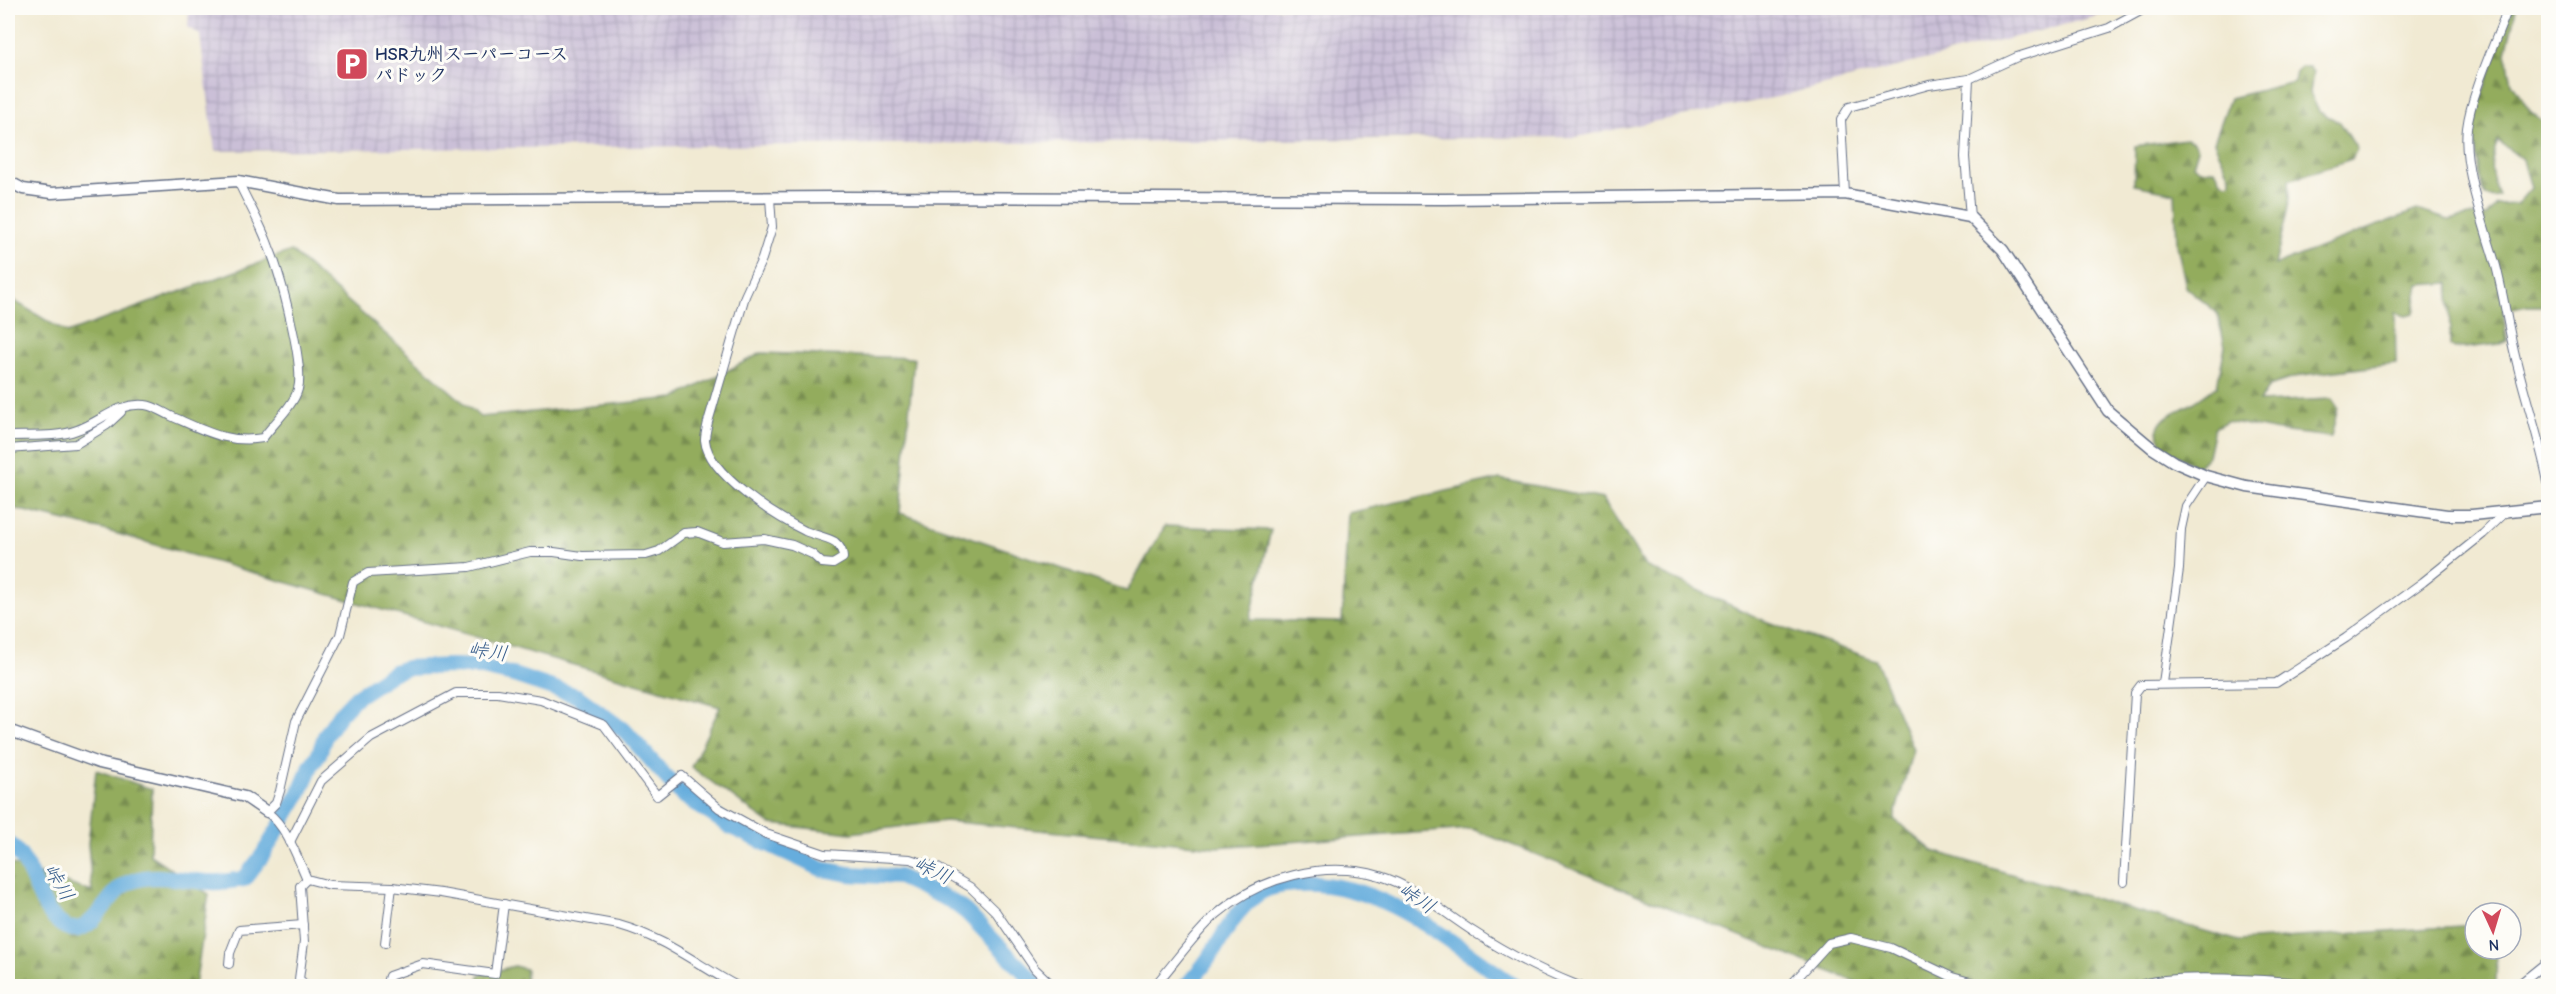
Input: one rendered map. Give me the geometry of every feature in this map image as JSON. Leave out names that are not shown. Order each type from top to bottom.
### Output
[{"type":"street","points":[[1845,194],[1841,120],[1849,107],[1929,85],[1969,79],[2017,57],[2109,28],[2146,8]]},
{"type":"street","points":[[2508,8],[2474,101],[2467,128],[2467,145],[2469,168],[2505,302],[2515,358],[2542,450],[2548,483]]},
{"type":"street","points":[[1969,79],[1965,157],[1970,217]]},
{"type":"street","points":[[8,181],[23,189],[52,193],[238,181],[339,200],[1445,199],[1845,194],[1970,217],[2003,250],[2108,411],[2152,448],[2174,462],[2206,476],[2247,487],[2447,515],[2548,507]]},
{"type":"street","points":[[8,436],[53,434],[77,430],[105,414],[131,404],[148,405],[214,435],[244,441],[264,438],[298,390],[300,369],[295,341],[270,248],[238,181]]},
{"type":"street","points":[[270,815],[280,791],[296,721],[340,635],[353,582],[368,573],[469,567],[530,552],[554,552],[582,556],[646,555],[659,551],[684,533],[697,532],[723,542],[764,539],[792,545],[812,554],[822,563],[833,564],[843,558],[843,552],[836,543],[781,518],[737,487],[711,456],[705,441],[708,422],[745,296],[762,259],[772,227],[770,198]]},
{"type":"street","points":[[8,449],[76,444],[107,425],[131,404]]},
{"type":"street","points":[[2163,683],[2179,569],[2181,529],[2186,506],[2206,476]]},
{"type":"street","points":[[2124,882],[2135,693],[2141,685],[2276,683],[2346,638],[2423,582],[2483,534],[2507,511]]},
{"type":"street","points":[[290,842],[321,781],[371,738],[456,693],[498,693],[541,700],[604,725],[657,795],[682,776],[719,808],[766,834],[825,854],[910,859],[938,868],[970,887],[996,912],[1035,969],[1053,987]]},
{"type":"street","points":[[8,730],[99,763],[245,797],[270,815],[290,842],[307,879]]},
{"type":"street","points":[[1156,985],[1216,915],[1239,899],[1263,885],[1292,876],[1335,869],[1379,876],[1407,888],[1501,948],[1579,987]]},
{"type":"street","points":[[307,879],[330,885],[392,887],[619,925],[645,932],[682,951],[737,987]]},
{"type":"street","points":[[307,879],[300,886],[303,956],[299,979],[307,987]]},
{"type":"street","points":[[385,943],[392,887]]},
{"type":"street","points":[[386,987],[388,976],[423,964],[495,974],[504,904]]},
{"type":"street","points":[[229,964],[230,953],[239,930],[303,925]]},
{"type":"street","points":[[1790,987],[1829,942],[1851,938],[1891,948],[1952,977],[1985,987]]},
{"type":"street","points":[[2517,987],[2548,961]]},
{"type":"street","points":[[2138,987],[2147,982],[2183,978],[2318,987]]},
{"type":"shaded area","points":[[189,8],[2124,8],[1777,97],[1577,137],[215,151],[200,35],[188,27]]},
{"type":"green space","points":[[2512,8],[2516,9],[2506,53],[2512,83],[2530,111],[2548,125],[2548,306],[2527,306],[2503,311],[2507,341],[2500,344],[2455,349],[2450,346],[2449,283],[2419,285],[2414,314],[2406,316],[2395,313],[2396,364],[2302,375],[2269,386],[2259,402],[2332,399],[2338,408],[2331,437],[2278,431],[2227,421],[2214,428],[2208,456],[2197,467],[2163,447],[2157,431],[2163,420],[2217,386],[2225,346],[2217,313],[2186,287],[2177,245],[2175,193],[2134,185],[2135,146],[2186,139],[2194,142],[2198,149],[2193,165],[2200,170],[2215,169],[2221,181],[2230,182],[2230,176],[2214,142],[2230,98],[2294,82],[2296,72],[2301,67],[2309,67],[2313,72],[2310,93],[2319,112],[2340,122],[2357,149],[2352,159],[2289,180],[2290,198],[2275,265],[2417,210],[2449,220],[2486,216],[2496,205],[2517,204],[2531,188],[2523,160],[2498,141],[2491,168],[2499,196],[2494,198],[2486,196],[2482,190],[2472,124]]},
{"type":"green space","points":[[291,251],[480,417],[675,398],[761,353],[914,358],[900,513],[1127,591],[1165,526],[1271,530],[1250,620],[1342,622],[1348,513],[1500,479],[1603,499],[1645,566],[1765,621],[1876,660],[1913,749],[1894,819],[1933,851],[2239,941],[2463,926],[2463,961],[2497,961],[2496,986],[1866,986],[1472,829],[1216,847],[945,821],[851,833],[770,824],[691,767],[720,707],[104,530],[12,508],[8,504],[8,297],[67,333]]},
{"type":"green space","points":[[96,770],[152,789],[150,855],[209,894],[195,986],[8,986],[8,863],[92,892],[88,844]]},
{"type":"green space","points":[[514,966],[526,969],[525,986],[477,986],[479,975]]},
{"type":"waterway","name":"峠川","points":[[8,843],[23,860],[49,911],[56,920],[68,928],[78,929],[87,924],[121,888],[140,879],[160,877],[202,882],[244,879],[262,856],[299,794],[319,754],[325,736],[339,715],[356,697],[394,672],[407,668],[478,667],[513,675],[577,696],[626,732],[681,794],[731,827],[822,869],[849,874],[899,877],[951,901],[966,912],[1038,986]]},
{"type":"waterway","name":"峠川","points":[[1186,986],[1210,957],[1234,918],[1249,901],[1267,889],[1297,884],[1328,885],[1385,902],[1439,933],[1515,986]]},
{"type":"place","name":"HSR九州スーパーコース パドック","points":[[352,64]]}]
